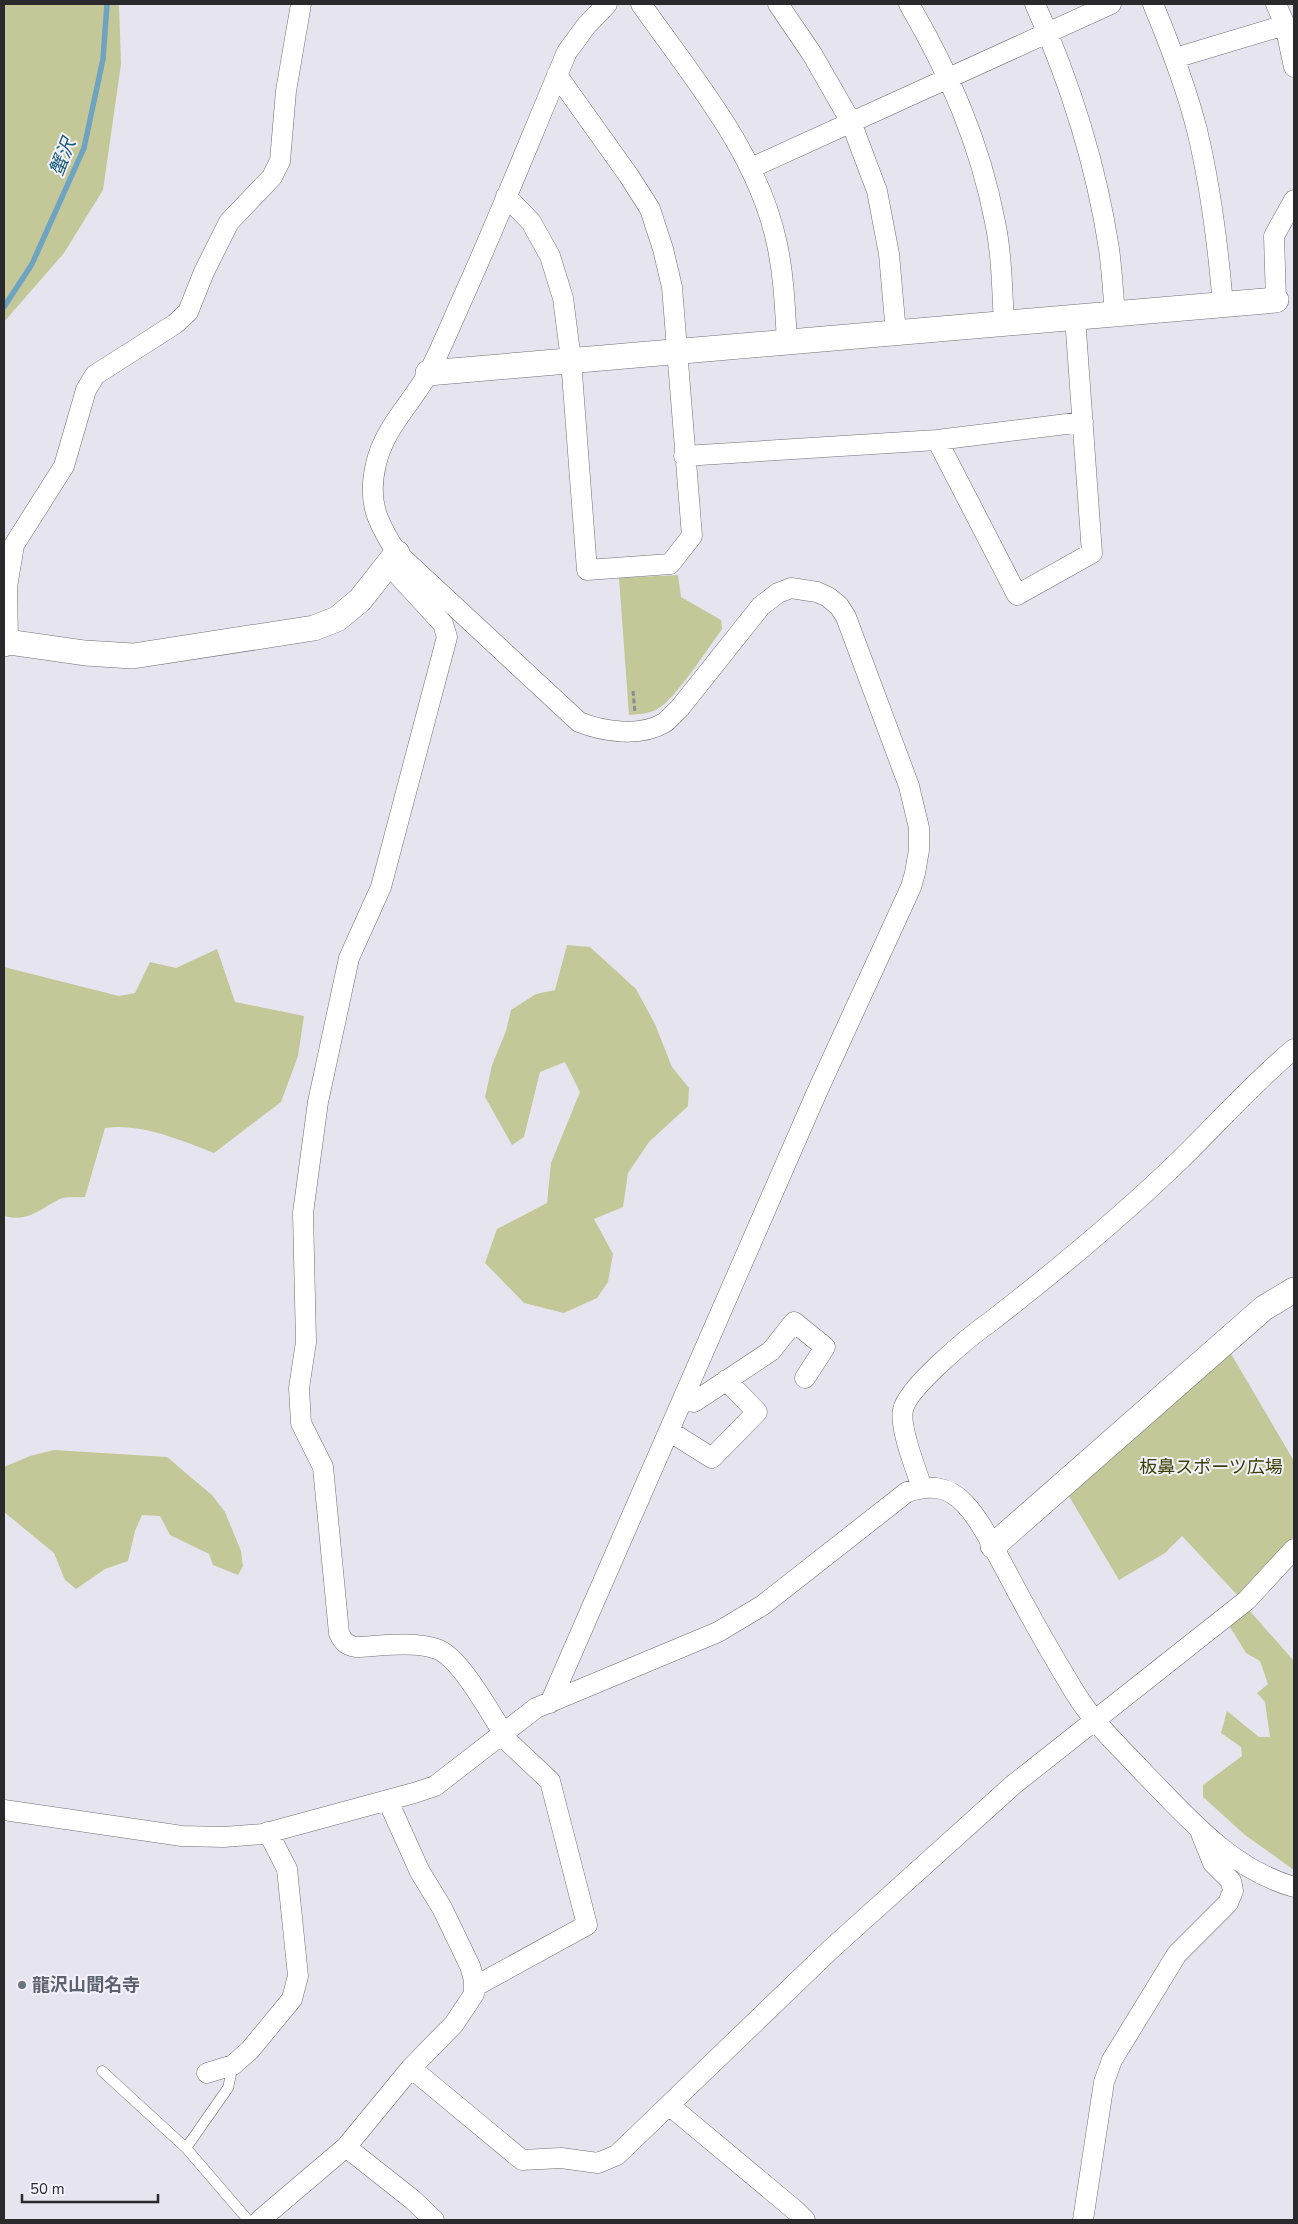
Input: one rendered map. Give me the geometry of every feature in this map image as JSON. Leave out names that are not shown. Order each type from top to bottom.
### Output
[{"type":"street","points":[[301,4],[286,91],[280,161],[272,177],[229,222],[204,272],[188,312],[175,324],[95,375],[86,390],[64,466],[14,545],[7,587],[6,643],[85,653],[133,656],[314,628],[337,619],[360,600],[392,558]]},
{"type":"street","points":[[474,1987],[587,1925],[550,1781],[502,1735],[460,1668],[439,1650],[419,1646],[347,1646],[338,1633],[323,1467],[301,1423],[299,1388],[306,1342],[303,1213],[318,1102],[349,958],[381,887],[447,637],[443,624],[392,558],[374,506],[373,488],[376,464],[386,436],[428,373],[567,52],[586,26],[607,4]]},
{"type":"street","points":[[641,4],[729,129],[750,168],[766,206],[777,242],[784,284],[787,342]]},
{"type":"street","points":[[778,4],[812,54],[851,122],[878,191],[889,254],[896,332]]},
{"type":"street","points":[[909,4],[948,78],[968,121],[992,207],[1001,262],[1004,324]]},
{"type":"street","points":[[1035,4],[1067,81],[1092,163],[1109,250],[1115,314]]},
{"type":"street","points":[[750,168],[1111,4]]},
{"type":"street","points":[[1153,4],[1175,58],[1197,130],[1211,194],[1223,305]]},
{"type":"street","points":[[1276,4],[1292,46],[1294,67]]},
{"type":"street","points":[[1175,58],[1284,25]]},
{"type":"street","points":[[506,196],[531,222],[550,256],[563,298],[571,360],[587,570],[670,564],[692,536],[684,456],[672,287],[663,249],[650,210],[629,176],[557,76]]},
{"type":"street","points":[[428,373],[1276,300],[1274,236],[1294,200]]},
{"type":"street","points":[[937,440],[1016,595],[1092,553],[1075,317]]},
{"type":"street","points":[[684,456],[937,440],[1083,422]]},
{"type":"street","points":[[392,558],[579,722],[596,729],[614,732],[642,729],[664,723],[679,709],[761,606],[778,593],[791,588],[804,589],[828,597],[839,606],[846,617],[909,786],[919,828],[919,850],[911,887],[817,1092],[550,1703]]},
{"type":"street","points":[[922,1487],[904,1425],[903,1410],[913,1392],[984,1326],[1043,1280],[1123,1213],[1294,1049]]},
{"type":"street","points":[[993,1546],[1264,1308],[1294,1290]]},
{"type":"street","points":[[683,1400],[694,1402],[771,1350],[794,1322],[825,1347],[805,1378]]},
{"type":"street","points":[[669,1431],[712,1458],[757,1412],[726,1380]]},
{"type":"street","points":[[4,1810],[182,1836],[224,1838],[268,1832],[388,1801],[435,1786],[536,1708],[718,1632],[735,1623],[763,1605],[907,1492],[922,1487],[935,1486],[953,1493],[966,1504],[993,1546],[1074,1692],[1094,1721],[1200,1830],[1248,1867],[1277,1882],[1294,1887]]},
{"type":"street","points":[[411,2068],[522,2160],[561,2158],[598,2164],[607,2161],[617,2155],[669,2106],[830,1950],[1013,1785],[1247,1600],[1294,1549]]},
{"type":"street","points":[[260,2220],[346,2147],[411,2068],[454,2024],[474,1994],[470,1966],[442,1908],[420,1872],[388,1801]]},
{"type":"street","points":[[1083,2220],[1104,2082],[1112,2060],[1178,1954],[1228,1903],[1233,1891],[1231,1881],[1213,1863],[1200,1830]]},
{"type":"street","points":[[207,2073],[232,2065],[250,2050],[292,1999],[298,1976],[287,1869],[268,1832]]},
{"type":"street","points":[[669,2106],[796,2211],[804,2220]]},
{"type":"street","points":[[346,2147],[413,2200],[434,2220]]},
{"type":"lane","points":[[186,2148],[228,2088],[232,2065]]},
{"type":"lane","points":[[102,2071],[186,2148],[248,2220]]},
{"type":"green space","points":[[4,4],[119,4],[121,64],[103,190],[64,253],[4,322]]},
{"type":"green space","points":[[678,575],[681,597],[721,620],[722,629],[683,683],[666,702],[652,711],[629,715],[619,578]]},
{"type":"green space","points":[[567,945],[590,947],[636,989],[655,1024],[672,1067],[689,1088],[688,1106],[649,1142],[628,1173],[623,1207],[594,1219],[613,1254],[608,1282],[597,1298],[564,1313],[524,1303],[485,1263],[497,1229],[547,1203],[551,1163],[580,1092],[565,1062],[540,1072],[524,1137],[512,1145],[485,1097],[492,1065],[506,1031],[511,1010],[536,994],[555,990]]},
{"type":"green space","points":[[217,949],[235,1002],[304,1016],[298,1056],[281,1102],[214,1153],[146,1130],[119,1127],[105,1128],[85,1197],[60,1199],[34,1214],[20,1218],[4,1216],[4,967],[119,996],[135,993],[150,962],[176,968]]},
{"type":"green space","name":"板鼻スポーツ広場","points":[[1230,1352],[1294,1461],[1294,1536],[1241,1599],[1182,1536],[1165,1553],[1119,1580],[1067,1493]]},
{"type":"green space","points":[[54,1450],[167,1457],[212,1495],[225,1512],[241,1551],[243,1566],[238,1575],[213,1565],[209,1554],[170,1535],[160,1516],[142,1515],[135,1531],[128,1561],[105,1569],[76,1589],[65,1580],[54,1553],[4,1512],[4,1467],[30,1456]]},
{"type":"green space","points":[[1248,1609],[1294,1661],[1294,1870],[1245,1835],[1203,1797],[1203,1785],[1242,1756],[1241,1747],[1221,1733],[1227,1711],[1259,1737],[1270,1737],[1265,1702],[1257,1693],[1268,1684],[1260,1661],[1246,1653],[1227,1622]]},
{"type":"waterway","name":"蟹沢","points":[[4,307],[32,264],[84,148],[103,59],[107,4]]},
{"type":"place","name":"龍沢山聞名寺","points":[[22,1985]]}]
